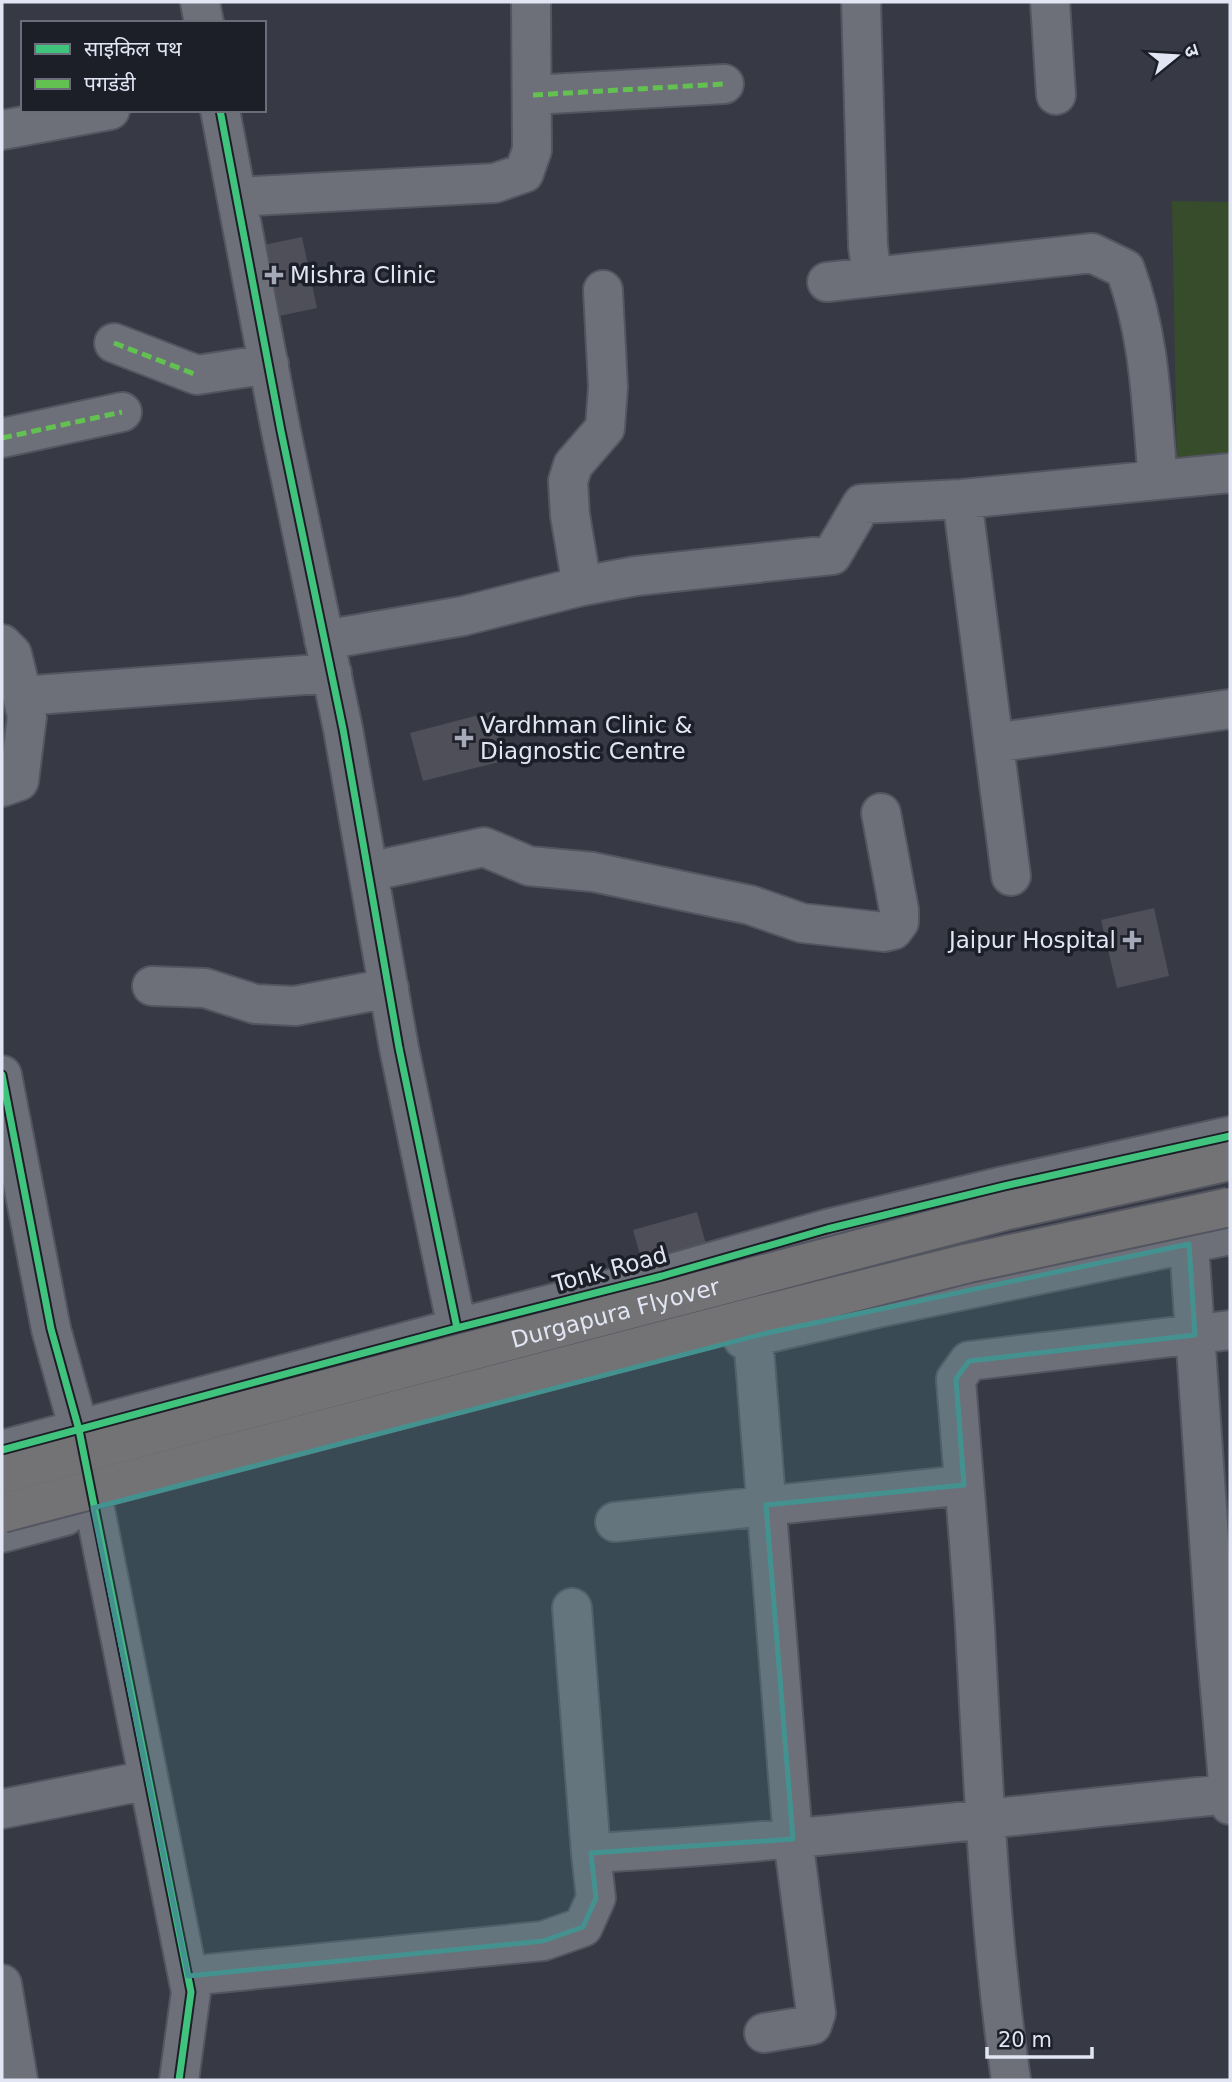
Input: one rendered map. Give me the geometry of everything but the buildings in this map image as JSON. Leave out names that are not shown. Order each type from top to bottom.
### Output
[{"type":"main road","name":"Durgapura Flyover","points":[[2,1474],[1004,1210],[1230,1161]]},
{"type":"main road","name":"Durgapura Flyover","points":[[2,1513],[774,1311],[969,1263],[1230,1207]]},
{"type":"street","points":[[200,2],[204,21]]},
{"type":"street","points":[[236,197],[495,183],[524,173],[532,150],[531,2]]},
{"type":"street","points":[[860,2],[868,246],[872,277]]},
{"type":"street","points":[[1050,2],[1056,95]]},
{"type":"street","points":[[533,95],[724,84]]},
{"type":"street","points":[[2,130],[99,112]]},
{"type":"street","points":[[220,112],[328,656],[399,1048],[457,1328]]},
{"type":"street","points":[[827,282],[1092,253],[1125,269],[1138,303],[1152,390],[1158,480]]},
{"type":"street","points":[[582,586],[570,515],[568,481],[573,466],[605,428],[608,387],[603,290]]},
{"type":"street","points":[[114,343],[197,375],[269,364]]},
{"type":"street","points":[[2,438],[122,412]]},
{"type":"street","points":[[22,696],[328,656],[463,616],[582,586],[636,576],[832,555],[862,504],[962,499],[1230,473]]},
{"type":"street","points":[[962,499],[1011,876]]},
{"type":"street","points":[[2,644],[12,654],[27,716],[19,781],[2,787]]},
{"type":"street","points":[[994,743],[1230,709]]},
{"type":"street","points":[[368,872],[484,847],[528,866],[593,872],[750,905],[802,923],[884,932],[894,930],[899,922],[899,910],[881,813]]},
{"type":"street","points":[[152,986],[205,988],[255,1004],[295,1006],[389,988]]},
{"type":"street","points":[[2,1075],[51,1329],[79,1430],[191,1992],[179,2080]]},
{"type":"street","name":"Tonk Road","points":[[2,1450],[662,1276],[827,1229],[1230,1136]]},
{"type":"street","points":[[2,1533],[753,1336],[1230,1235]]},
{"type":"street","points":[[1189,1244],[1213,1332],[1216,1642],[1230,1805]]},
{"type":"street","points":[[1011,2080],[1003,2024],[986,1820],[956,1379],[969,1361],[1213,1332]]},
{"type":"street","points":[[753,1336],[793,1839],[816,2020],[806,2027],[764,2033]]},
{"type":"street","points":[[615,1522],[964,1485]]},
{"type":"street","points":[[188,1976],[544,1941],[583,1927],[596,1898],[590,1853],[572,1608]]},
{"type":"street","points":[[2,1809],[148,1780]]},
{"type":"street","points":[[590,1853],[793,1839],[1230,1794]]},
{"type":"street","points":[[2,1984],[18,2080]]},
{"type":"highlighted area","points":[[1189,1244],[1195,1335],[969,1361],[956,1379],[964,1485],[766,1505],[793,1839],[591,1853],[596,1898],[583,1927],[543,1941],[188,1976],[93,1508],[767,1333]]},
{"type":"green space","points":[[1172,201],[1230,202],[1230,465],[1177,470]]},
{"type":"marked path","points":[[533,95],[724,84]]},
{"type":"marked path","points":[[114,343],[197,375]]},
{"type":"marked path","points":[[2,438],[122,412]]},
{"type":"cycle path","points":[[220,112],[281,431],[343,729],[399,1048],[457,1328]]},
{"type":"cycle path","points":[[2,1075],[51,1329],[79,1430],[191,1992],[179,2080]]},
{"type":"cycle path","points":[[2,1450],[662,1276],[827,1229],[1230,1136]]},
{"type":"place","name":"Mishra Clinic","points":[[274,275]]},
{"type":"place","name":"Vardhman Clinic & Diagnostic Centre","points":[[464,738]]},
{"type":"place","name":"Jaipur Hospital","points":[[1132,940]]}]
